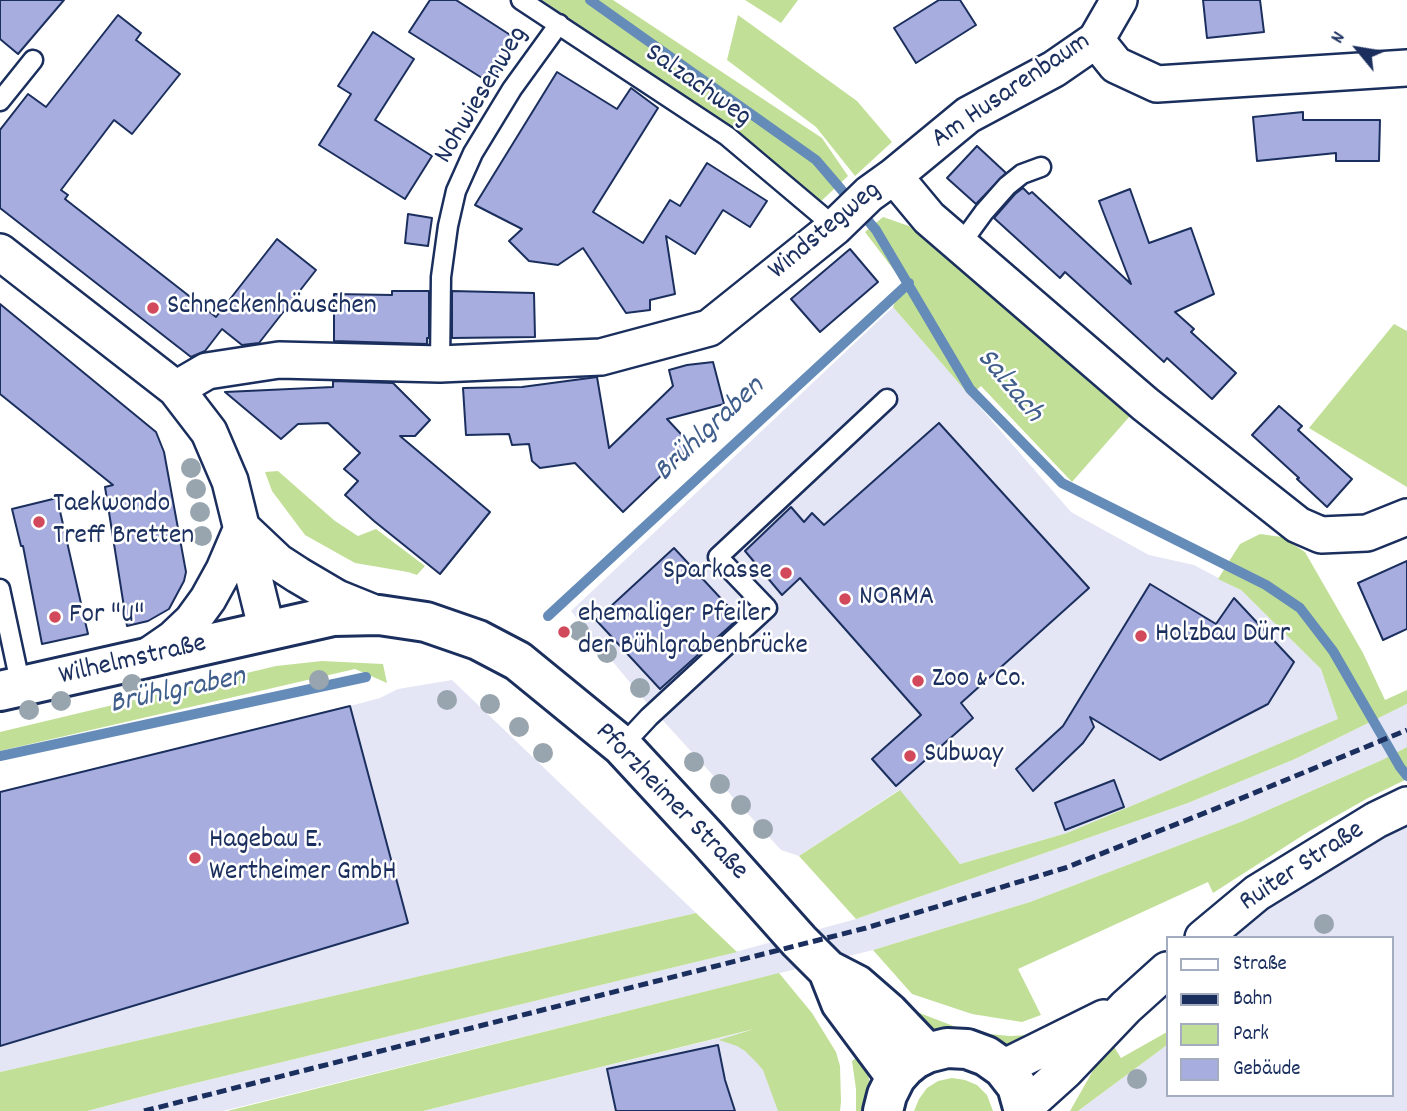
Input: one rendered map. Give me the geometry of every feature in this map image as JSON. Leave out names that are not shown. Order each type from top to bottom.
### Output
[{"type":"main road","name":"Pforzheimer Straße","points":[[267,631],[333,616],[379,615],[426,622],[478,640],[518,661],[622,746],[828,970],[857,985],[888,1012],[927,1053]]},
{"type":"main road","name":"Wilhelmstraße","points":[[11,689],[267,631]]},
{"type":"main road","name":"Pforzheimer Straße","points":[[828,970],[841,1003],[890,1094]]},
{"type":"main road","points":[[890,1094],[915,1059],[947,1048],[967,1049],[986,1056],[1003,1068],[1017,1086],[1025,1109]]},
{"type":"street","name":"Am Husarenbaum","points":[[882,185],[968,114],[1054,69],[1096,40],[1119,0]]},
{"type":"street","points":[[1096,40],[1116,65],[1157,84],[1407,68]]},
{"type":"street","name":"Windstegweg","points":[[176,390],[207,371],[279,360],[440,364],[601,356],[709,328],[882,185],[929,218],[1144,404],[1298,525],[1321,535],[1367,533],[1407,517]]},
{"type":"street","points":[[0,251],[176,390],[209,432],[230,481],[267,631]]},
{"type":"street","points":[[144,659],[173,639],[192,621],[208,600],[242,528]]},
{"type":"street","name":"Pforzheimer Straße","points":[[242,528],[278,562],[298,575],[337,598],[379,615]]},
{"type":"street","name":"Ruiter Straße","points":[[1205,936],[1257,893],[1376,820],[1407,805]]},
{"type":"street","points":[[1025,1109],[1126,1007],[1166,971]]},
{"type":"street","points":[[1003,1068],[1126,1007]]},
{"type":"lane","name":"Salzachweg","points":[[522,0],[727,136],[838,224]]},
{"type":"lane","name":"Nohwiesenweg","points":[[440,364],[442,277],[448,226],[456,191],[473,153],[512,89],[559,24]]},
{"type":"lane","points":[[0,101],[33,60]]},
{"type":"lane","points":[[960,245],[1007,186],[1022,174],[1041,167]]},
{"type":"lane","points":[[622,746],[649,717],[767,608],[718,557],[887,399]]},
{"type":"lane","points":[[0,589],[11,689]]},
{"type":"shaded area","points":[[893,307],[1071,512],[1149,555],[1194,565],[1241,590],[1321,669],[1339,719],[1067,833],[960,864],[899,790],[799,856],[781,850],[646,702],[571,611]]},
{"type":"shaded area","points":[[452,680],[696,913],[0,1072],[0,792],[350,706],[380,698],[398,689]]},
{"type":"shaded area","points":[[1407,704],[1407,747],[1243,821],[1030,902],[873,950],[223,1111],[87,1111],[724,955],[856,919],[1188,803],[1295,759]]},
{"type":"shaded area","points":[[1407,824],[1407,1111],[1078,1111],[1166,1046],[1166,1097],[1393,1097],[1393,936],[1233,936],[1296,881]]},
{"type":"shaded area","points":[[780,1023],[840,1111],[423,1111]]},
{"type":"green space","points":[[542,0],[613,0],[822,138],[848,176],[819,203],[728,125]]},
{"type":"green space","points":[[745,0],[798,0],[781,23]]},
{"type":"green space","points":[[738,15],[857,101],[892,142],[855,176],[816,127],[727,60]]},
{"type":"green space","points":[[883,217],[909,226],[1130,416],[1072,482],[981,386],[970,396],[893,307],[903,282],[865,232]]},
{"type":"green space","points":[[1394,324],[1407,331],[1407,487],[1309,428]]},
{"type":"green space","points":[[278,471],[335,521],[358,536],[376,529],[425,566],[417,575],[355,563],[305,535],[272,491],[265,472]]},
{"type":"green space","points":[[1260,534],[1282,537],[1305,552],[1363,653],[1385,700],[1407,690],[1407,704],[1295,759],[1188,803],[856,919],[799,856],[900,790],[960,864],[1067,833],[1338,719],[1321,669],[1241,590],[1218,579],[1240,544]]},
{"type":"green space","points":[[322,661],[383,664],[387,683],[355,669],[0,751],[0,732],[276,666]]},
{"type":"green space","points":[[1407,747],[1407,779],[1308,832],[1213,893],[1208,882],[1018,969],[1041,1015],[1022,1022],[972,1014],[912,994],[873,950],[1030,902],[1243,821]]},
{"type":"green space","points":[[696,913],[737,952],[87,1111],[0,1111],[0,1072]]},
{"type":"green space","points":[[779,973],[812,1013],[836,1052],[840,1066],[840,1111],[778,1111],[763,1070],[745,1051],[719,1040],[754,1029],[423,1111],[227,1111]]},
{"type":"green space","points":[[917,1012],[956,1027],[989,1034],[1030,1035],[1029,1044],[1005,1047],[936,1033],[910,1018]]},
{"type":"green space","points":[[1166,1033],[1166,1046],[1078,1111],[1070,1111],[1095,1067],[1113,1045],[1121,1058]]},
{"type":"green space","points":[[860,1055],[865,1059],[870,1084],[865,1111],[856,1111],[852,1061]]},
{"type":"green space","points":[[952,1078],[977,1085],[987,1095],[993,1111],[914,1111],[927,1088],[938,1081]]},
{"type":"building","points":[[0,0],[64,0],[18,54],[0,39]]},
{"type":"building","points":[[430,0],[456,0],[518,40],[490,83],[409,32]]},
{"type":"building","points":[[939,0],[960,0],[976,25],[916,63],[894,28]]},
{"type":"building","points":[[1203,0],[1260,0],[1264,32],[1207,38]]},
{"type":"building","points":[[118,15],[141,33],[136,40],[180,74],[132,134],[114,120],[61,190],[68,195],[65,199],[216,317],[277,239],[316,270],[259,343],[242,345],[222,329],[205,351],[191,357],[0,208],[0,130],[28,94],[46,107]]},
{"type":"building","points":[[373,32],[414,59],[375,120],[432,156],[405,199],[319,145],[351,94],[338,86]]},
{"type":"building","points":[[557,72],[617,109],[631,88],[658,108],[593,212],[643,243],[670,200],[680,206],[707,163],[767,201],[750,227],[723,210],[695,254],[666,236],[675,294],[650,300],[650,310],[626,313],[583,248],[558,265],[529,261],[509,241],[522,229],[475,205]]},
{"type":"building","points":[[1303,112],[1303,120],[1380,120],[1379,161],[1336,161],[1336,153],[1257,161],[1253,117]]},
{"type":"building","points":[[977,146],[1006,173],[976,204],[947,178]]},
{"type":"building","points":[[1023,188],[1029,194],[1032,192],[1131,284],[1099,201],[1130,189],[1149,243],[1191,228],[1214,294],[1175,312],[1194,329],[1191,332],[1236,373],[1212,399],[1167,358],[1164,362],[1065,272],[1060,278],[994,218]]},
{"type":"building","points":[[408,214],[432,218],[428,246],[405,243]]},
{"type":"building","points":[[850,249],[878,282],[820,332],[791,299]]},
{"type":"building","points":[[392,291],[429,291],[427,344],[334,341],[334,294],[392,295]]},
{"type":"building","points":[[452,291],[534,293],[535,337],[452,338]]},
{"type":"building","points":[[0,304],[156,432],[164,452],[186,572],[169,609],[148,621],[127,626],[105,487],[113,485],[0,394]]},
{"type":"building","points":[[713,362],[724,404],[667,419],[692,446],[623,512],[575,463],[540,468],[532,461],[529,444],[512,445],[509,434],[466,435],[463,388],[522,387],[597,377],[609,448],[673,386],[669,370]]},
{"type":"building","points":[[333,381],[393,383],[430,420],[415,436],[400,436],[490,512],[440,574],[345,495],[358,481],[344,469],[360,453],[328,423],[298,424],[281,439],[225,392],[333,387]]},
{"type":"building","points":[[1279,406],[1302,426],[1298,430],[1352,479],[1327,507],[1252,435]]},
{"type":"building","points":[[939,423],[1089,588],[961,703],[973,718],[896,786],[872,759],[921,715],[800,578],[782,595],[745,551],[791,507],[804,522],[812,513],[824,525]]},
{"type":"building","points":[[57,498],[88,634],[42,644],[23,546],[12,509]]},
{"type":"building","points":[[674,548],[739,618],[660,689],[596,620]]},
{"type":"building","points":[[1407,561],[1407,629],[1383,640],[1358,583]]},
{"type":"building","points":[[1150,584],[1216,624],[1234,598],[1294,662],[1268,704],[1160,760],[1090,717],[1094,727],[1083,743],[1033,791],[1016,769],[1063,726]]},
{"type":"building","name":"Hagebau E. Wertheimer GmbH","points":[[350,706],[408,923],[0,1046],[0,792]]},
{"type":"building","points":[[1114,780],[1124,807],[1065,830],[1055,803]]},
{"type":"building","points":[[718,1045],[735,1111],[616,1111],[607,1069]]},
{"type":"waterway","name":"Salzach","points":[[590,0],[816,160],[876,230],[970,389],[1062,483],[1266,585],[1300,608],[1333,651],[1407,776]]},
{"type":"waterway","name":"Brühlgraben","points":[[548,616],[909,283]]},
{"type":"waterway","name":"Brühlgraben","points":[[0,756],[366,677]]},
{"type":"railway","points":[[144,1111],[866,928],[1065,868],[1407,730]]},
{"type":"place","name":"Schneckenhäuschen","points":[[153,308]]},
{"type":"place","name":"Taekwondo Treff Bretten","points":[[39,522]]},
{"type":"place","name":"Sparkasse","points":[[786,573]]},
{"type":"place","name":"NORMA","points":[[845,599]]},
{"type":"place","name":"For \"U\"","points":[[55,617]]},
{"type":"place","name":"ehemaliger Pfeiler der Bühlgrabenbrücke","points":[[564,632]]},
{"type":"place","name":"Holzbau Dürr","points":[[1141,636]]},
{"type":"place","name":"Zoo & Co.","points":[[918,681]]},
{"type":"place","name":"Subway","points":[[910,756]]},
{"type":"place","name":"Hagebau E. Wertheimer GmbH","points":[[195,858]]}]
